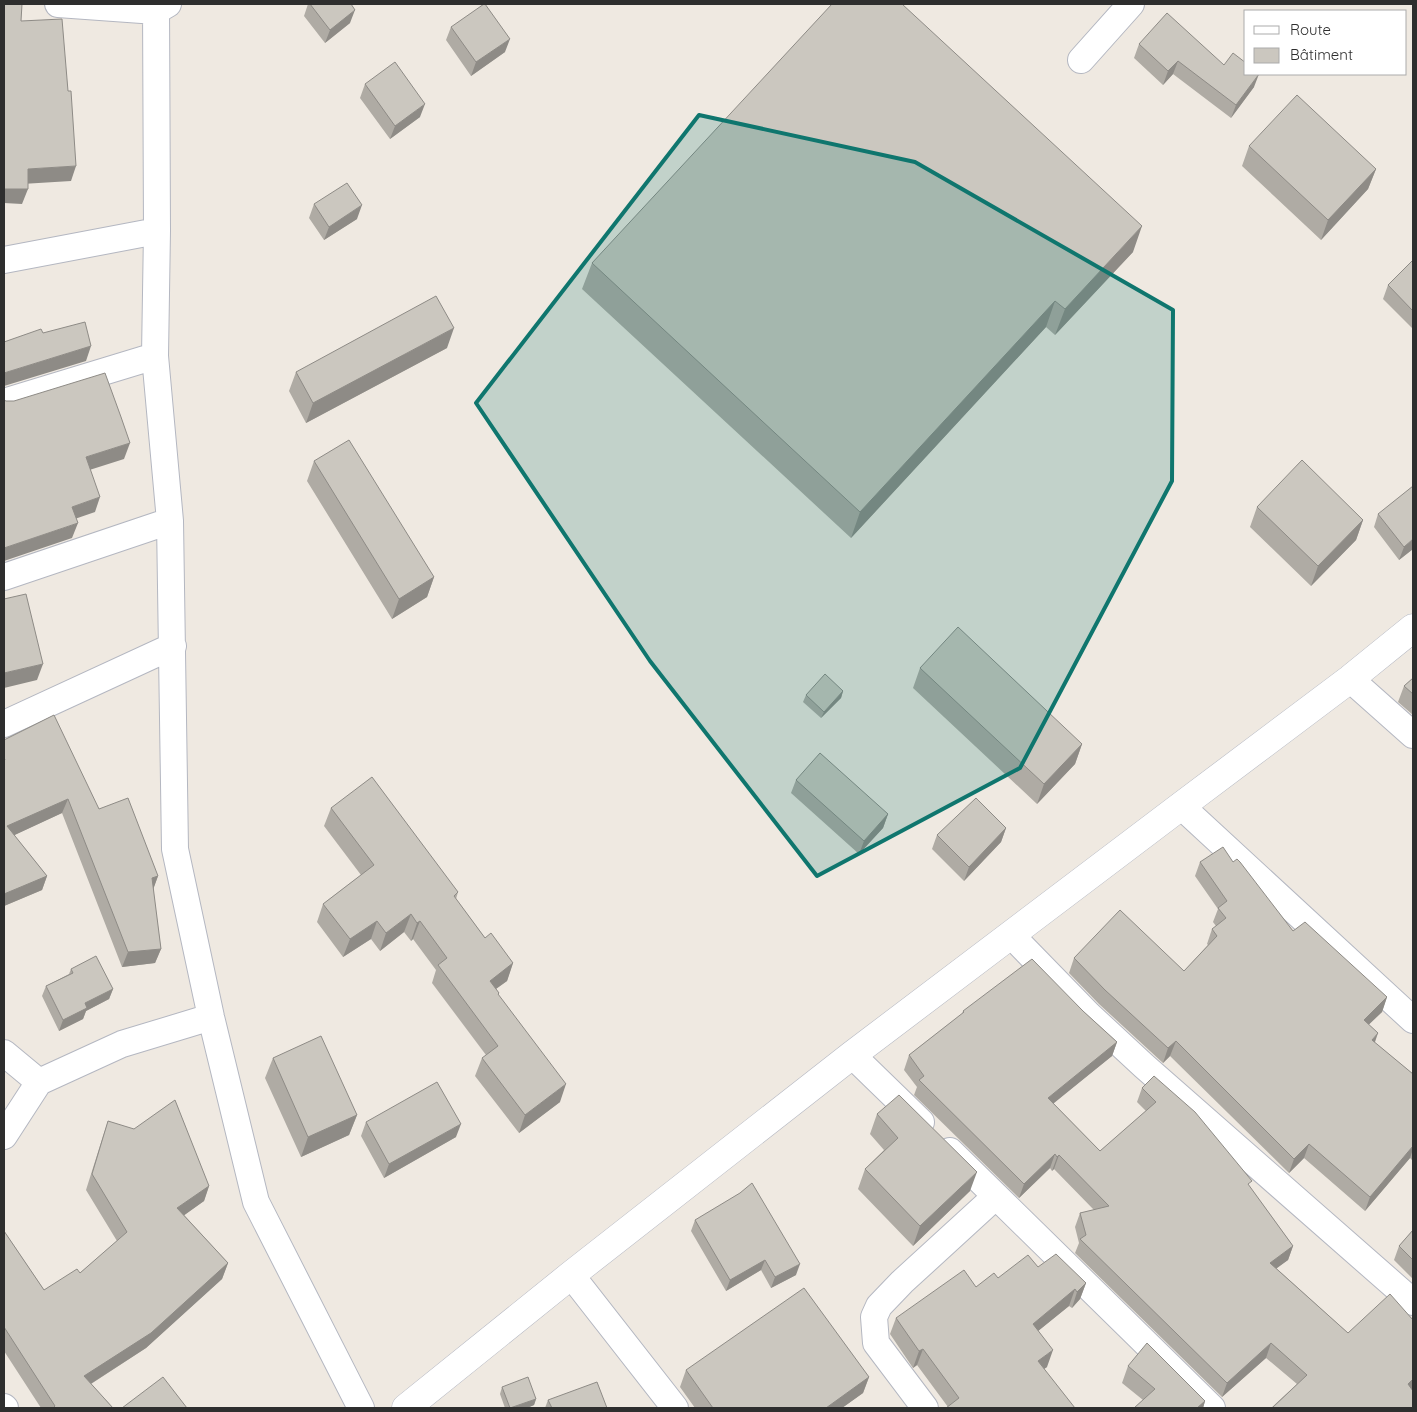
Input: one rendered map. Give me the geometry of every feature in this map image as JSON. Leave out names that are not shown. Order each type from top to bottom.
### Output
[{"type":"street","points":[[58,4],[160,6],[155,356],[170,521],[175,849],[211,1018],[256,1202],[361,1408]]},
{"type":"street","points":[[1081,60],[1130,4]]},
{"type":"street","points":[[4,260],[157,231]]},
{"type":"street","points":[[4,402],[155,356]]},
{"type":"street","points":[[4,577],[170,521]]},
{"type":"street","points":[[406,1408],[852,1055],[1350,679],[1413,628]]},
{"type":"street","points":[[4,724],[173,646]]},
{"type":"street","points":[[1350,679],[1413,735]]},
{"type":"street","points":[[1180,806],[1413,1020]]},
{"type":"street","points":[[1010,935],[1089,1015],[1137,1060],[1413,1302]]},
{"type":"street","points":[[4,1136],[39,1082],[122,1044],[211,1018]]},
{"type":"street","points":[[4,1053],[39,1082]]},
{"type":"street","points":[[852,1055],[1212,1408]]},
{"type":"street","points":[[925,1408],[876,1343],[874,1318],[879,1306],[902,1282],[996,1196]]},
{"type":"street","points":[[572,1275],[675,1408]]},
{"type":"highlighted area","points":[[699,115],[915,162],[1173,310],[1172,481],[1020,768],[817,876],[650,661],[476,403]]},
{"type":"building","points":[[4,4],[22,4],[21,21],[62,19],[68,91],[71,91],[76,166],[28,169],[28,189],[4,189]]},
{"type":"building","points":[[310,4],[351,4],[355,10],[330,30]]},
{"type":"building","points":[[484,4],[510,39],[476,62],[451,27]]},
{"type":"building","points":[[832,4],[902,4],[1142,226],[1065,309],[1055,301],[860,512],[592,263]]},
{"type":"building","points":[[1167,13],[1224,65],[1233,53],[1244,61],[1244,75],[1258,75],[1236,105],[1178,61],[1168,71],[1139,44]]},
{"type":"building","points":[[395,62],[425,104],[395,126],[365,84]]},
{"type":"building","points":[[1297,95],[1376,169],[1328,220],[1249,146]]},
{"type":"building","points":[[347,183],[362,205],[329,227],[314,204]]},
{"type":"building","points":[[1413,260],[1413,311],[1388,285]]},
{"type":"building","points":[[436,296],[454,328],[313,403],[296,372]]},
{"type":"building","points":[[85,322],[91,346],[4,373],[4,342],[41,329],[43,333]]},
{"type":"building","points":[[105,373],[130,443],[86,457],[100,497],[72,507],[78,523],[4,548],[4,400],[14,401]]},
{"type":"building","points":[[349,440],[434,577],[399,599],[314,461]]},
{"type":"building","points":[[1302,460],[1363,520],[1318,566],[1257,507]]},
{"type":"building","points":[[1413,486],[1413,539],[1404,547],[1378,514]]},
{"type":"building","points":[[26,594],[43,664],[4,673],[4,599]]},
{"type":"building","points":[[958,627],[1082,744],[1044,784],[920,668]]},
{"type":"building","points":[[825,674],[843,691],[824,712],[806,695]]},
{"type":"building","points":[[1413,678],[1413,694],[1404,686]]},
{"type":"building","points":[[54,715],[99,809],[128,798],[158,876],[152,878],[161,949],[128,952],[68,799],[7,826],[47,876],[4,894],[4,740]]},
{"type":"building","points":[[820,753],[888,814],[864,841],[796,780]]},
{"type":"building","points":[[372,777],[458,892],[454,896],[485,938],[491,933],[513,963],[490,981],[566,1084],[525,1115],[482,1058],[498,1046],[438,965],[447,958],[420,921],[417,923],[411,914],[386,933],[377,921],[350,939],[323,904],[374,865],[331,808]]},
{"type":"building","points":[[976,798],[1006,828],[969,867],[937,835]]},
{"type":"building","points":[[1223,847],[1233,862],[1237,859],[1240,862],[1293,931],[1305,922],[1387,997],[1364,1020],[1378,1033],[1372,1040],[1413,1074],[1413,1146],[1370,1197],[1309,1144],[1294,1159],[1176,1041],[1168,1048],[1105,990],[1074,958],[1120,910],[1184,971],[1217,936],[1212,929],[1226,918],[1218,908],[1227,901],[1200,862]]},
{"type":"building","points":[[96,956],[113,989],[85,1003],[87,1008],[63,1020],[46,986],[73,973],[71,969]]},
{"type":"building","points":[[1032,959],[1083,1011],[1117,1042],[1048,1098],[1100,1151],[1156,1102],[1142,1088],[1154,1076],[1195,1112],[1252,1181],[1248,1184],[1293,1246],[1270,1263],[1348,1333],[1390,1294],[1413,1320],[1413,1379],[1408,1384],[1413,1391],[1413,1408],[1272,1408],[1307,1375],[1271,1343],[1227,1383],[1080,1239],[1086,1235],[1080,1213],[1109,1206],[1059,1155],[1057,1157],[1055,1154],[1024,1184],[919,1080],[924,1076],[909,1055]]},
{"type":"building","points":[[321,1036],[357,1115],[308,1137],[273,1058]]},
{"type":"building","points":[[437,1082],[461,1124],[389,1164],[366,1122]]},
{"type":"building","points":[[899,1095],[977,1172],[920,1226],[865,1169],[898,1138],[877,1114]]},
{"type":"building","points":[[175,1100],[209,1186],[177,1208],[228,1263],[151,1333],[84,1376],[113,1408],[53,1408],[55,1406],[4,1327],[4,1231],[44,1290],[77,1269],[80,1273],[127,1232],[92,1174],[108,1121],[134,1129]]},
{"type":"building","points":[[752,1183],[800,1264],[775,1277],[765,1260],[730,1280],[695,1220],[740,1193]]},
{"type":"building","points":[[1413,1230],[1413,1260],[1399,1246]]},
{"type":"building","points":[[1056,1254],[1086,1283],[1077,1292],[1075,1289],[1033,1324],[1053,1350],[1038,1361],[1075,1408],[946,1408],[959,1398],[923,1349],[919,1351],[896,1318],[964,1270],[976,1287],[994,1273],[998,1278],[1028,1255],[1038,1267]]},
{"type":"building","points":[[804,1288],[869,1377],[826,1408],[713,1408],[686,1370]]},
{"type":"building","points":[[1147,1343],[1205,1401],[1197,1408],[1134,1408],[1155,1389],[1128,1366]]},
{"type":"building","points":[[163,1377],[187,1408],[122,1408]]},
{"type":"building","points":[[528,1377],[536,1399],[510,1408],[502,1387]]},
{"type":"building","points":[[597,1382],[607,1408],[552,1408],[548,1400]]}]
